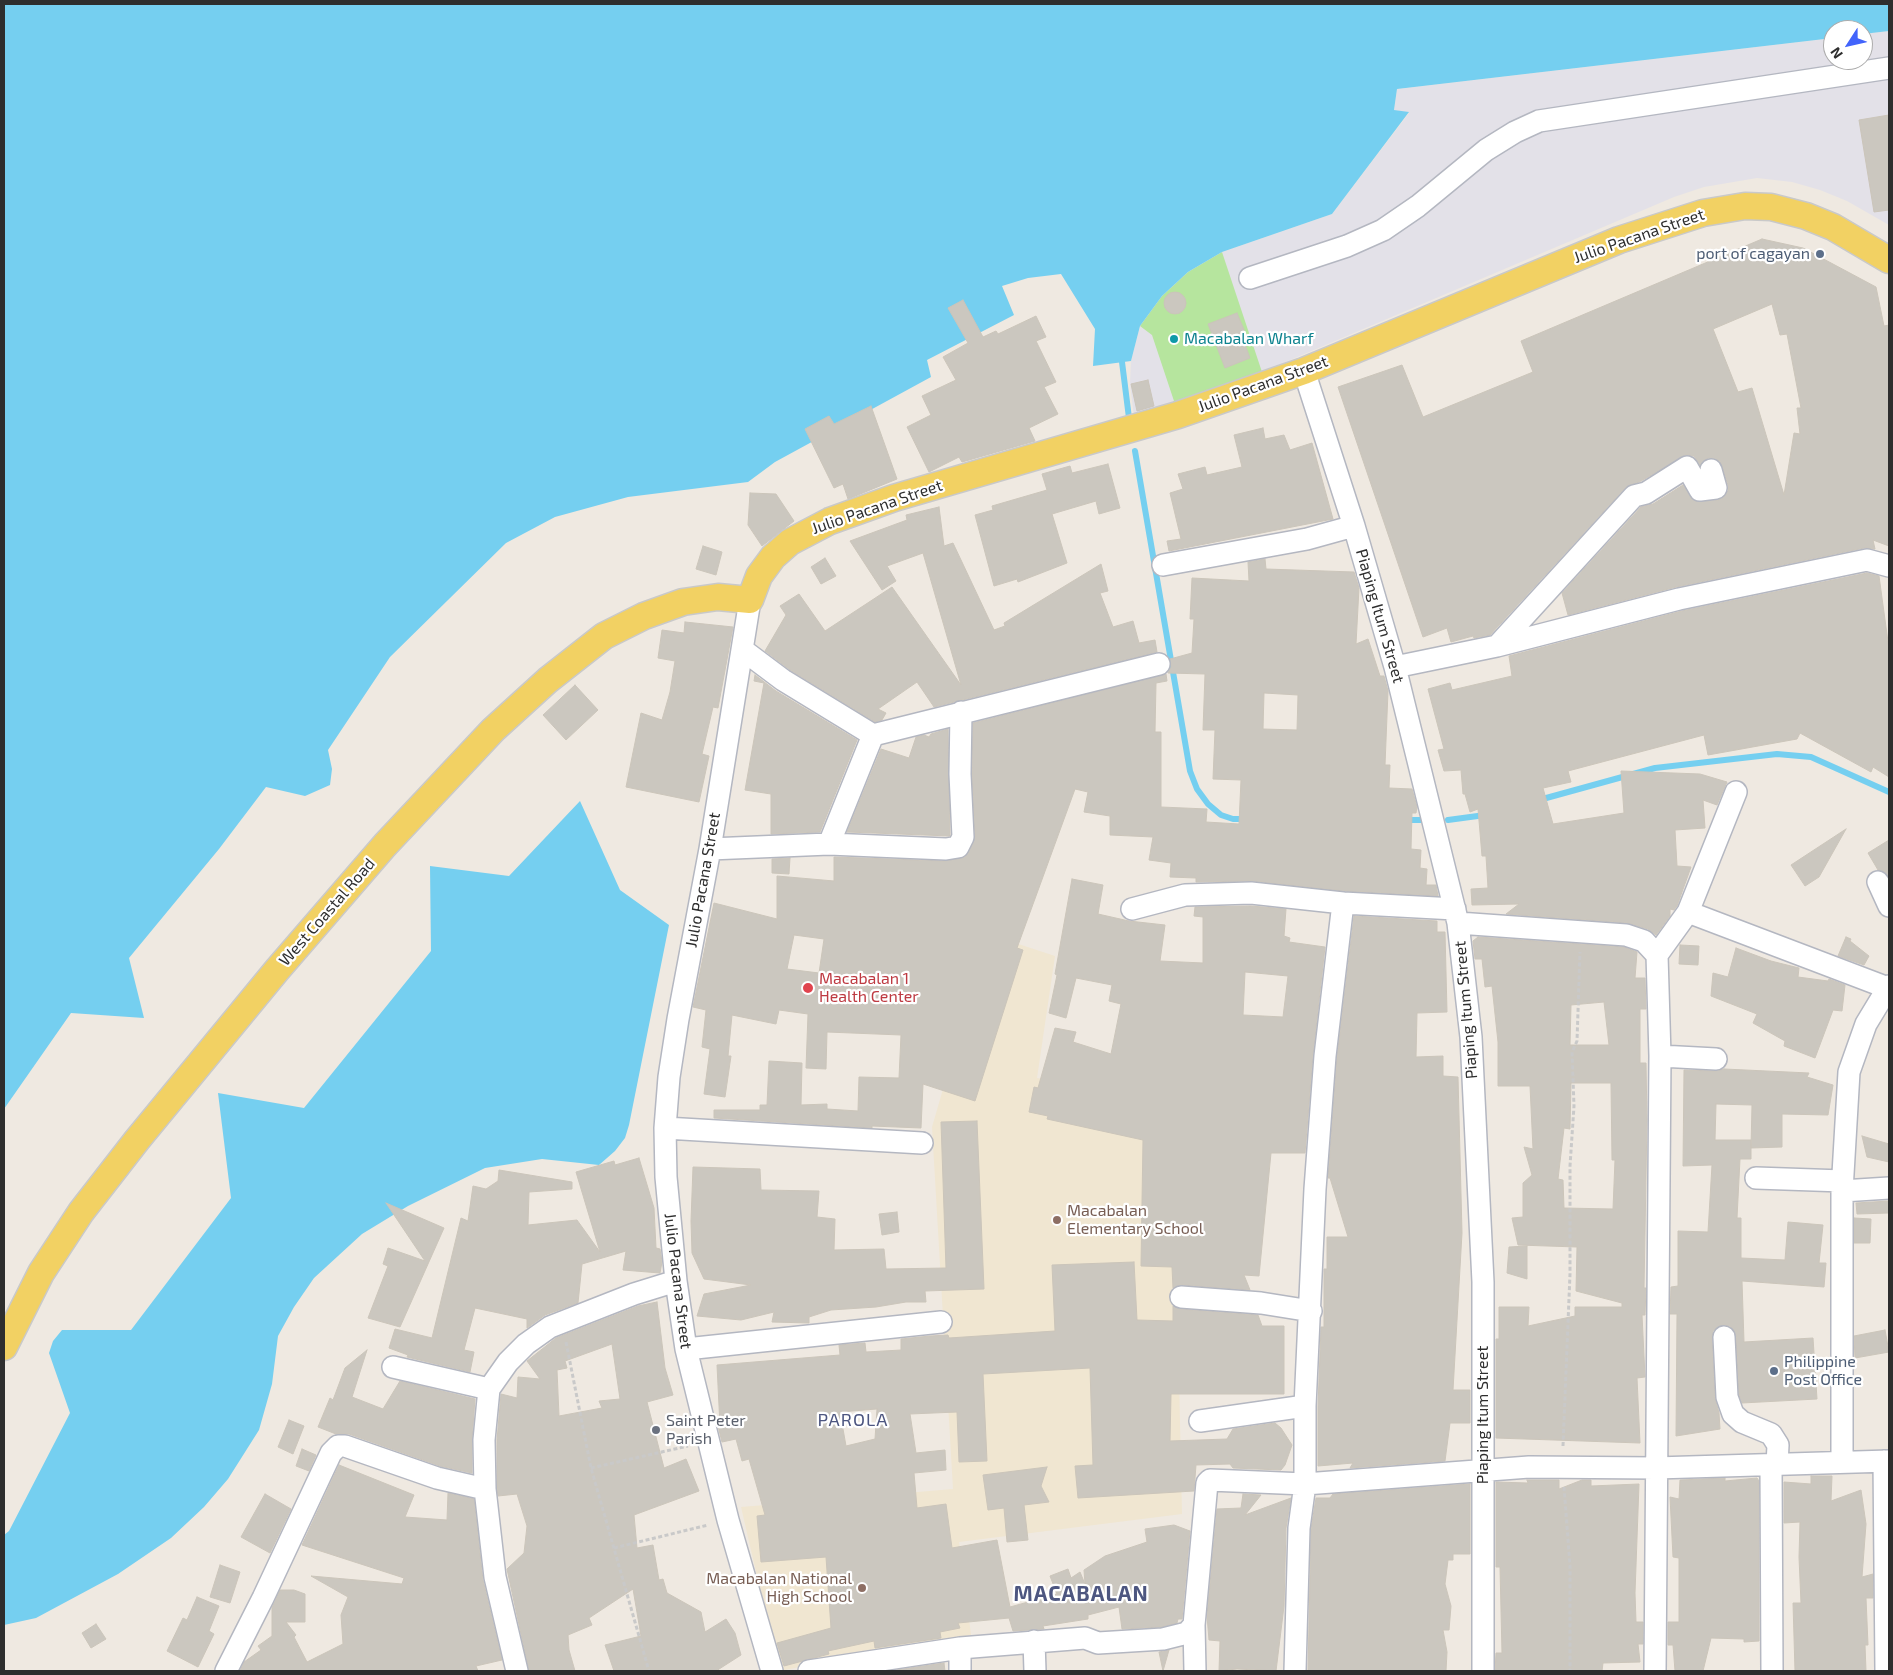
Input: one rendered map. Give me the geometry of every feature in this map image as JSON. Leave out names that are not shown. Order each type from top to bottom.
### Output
[{"type":"main road","name":"Julio Pacana Street","points":[[750,600],[759,576],[773,556],[790,542],[830,521],[894,498],[1178,415],[1304,371],[1619,240],[1674,221],[1724,208],[1771,207],[1806,216],[1833,227],[1889,260]]},
{"type":"main road","name":"West Coastal Road","points":[[4,1347],[41,1272],[81,1212],[137,1140],[277,970],[385,845],[493,730],[548,680],[604,636],[644,616],[683,602],[718,597],[750,600]]},
{"type":"street","points":[[1250,278],[1347,246],[1383,230],[1418,206],[1486,150],[1515,132],[1539,121],[1889,68]]},
{"type":"street","name":"Piaping Itum Street","points":[[1304,371],[1354,526],[1395,667],[1456,916],[1471,1037],[1483,1282],[1483,1671]]},
{"type":"street","points":[[1497,646],[1634,496],[1646,493],[1687,467],[1700,490],[1716,488],[1710,470]]},
{"type":"street","points":[[1163,565],[1307,539],[1354,526]]},
{"type":"street","points":[[1395,667],[1497,646],[1679,599],[1867,560],[1889,566]]},
{"type":"street","name":"Julio Pacana Street","points":[[750,600],[710,849],[678,1019],[669,1078],[665,1128],[666,1177],[676,1281],[686,1349],[728,1520],[772,1671]]},
{"type":"street","points":[[743,650],[782,680],[873,735],[1159,664]]},
{"type":"street","points":[[710,849],[829,844],[946,849],[958,847],[963,837],[960,774],[961,712]]},
{"type":"street","points":[[829,844],[873,735]]},
{"type":"street","points":[[1656,955],[1688,912],[1736,792]]},
{"type":"street","points":[[1878,882],[1889,906]]},
{"type":"street","points":[[1132,909],[1185,895],[1251,893],[1626,935],[1644,941],[1656,955],[1660,1056],[1655,1671]]},
{"type":"street","points":[[1295,1671],[1299,1528],[1305,1484],[1305,1406],[1311,1311],[1315,1190],[1325,1056],[1343,902]]},
{"type":"street","points":[[1688,912],[1889,987],[1866,1024],[1849,1072],[1842,1186],[1842,1462]]},
{"type":"street","points":[[1660,1056],[1716,1059]]},
{"type":"street","points":[[665,1128],[922,1143]]},
{"type":"street","points":[[1756,1178],[1842,1186],[1889,1188]]},
{"type":"street","points":[[516,1671],[495,1577],[485,1489],[484,1440],[489,1389],[508,1362],[526,1344],[562,1321],[676,1281]]},
{"type":"street","points":[[1181,1298],[1262,1303],[1311,1311]]},
{"type":"street","points":[[686,1349],[941,1322]]},
{"type":"street","points":[[1724,1337],[1727,1397],[1733,1414],[1742,1422],[1771,1434],[1778,1445],[1774,1465],[1772,1671]]},
{"type":"street","points":[[393,1366],[489,1389]]},
{"type":"street","points":[[1200,1421],[1305,1406]]},
{"type":"street","points":[[226,1671],[332,1453],[338,1446],[345,1446],[437,1478],[485,1489]]},
{"type":"street","points":[[1195,1671],[1194,1625],[1208,1481],[1305,1484],[1529,1468],[1656,1468],[1886,1461],[1886,1671]]},
{"type":"street","points":[[809,1671],[960,1648],[1034,1641],[1085,1638],[1103,1643],[1163,1639],[1187,1633],[1194,1625]]},
{"type":"street","points":[[1034,1641],[1036,1671]]},
{"type":"street","points":[[960,1648],[960,1671]]},
{"type":"path","points":[[1570,1671],[1570,1566],[1562,1469],[1570,1274],[1570,1166],[1574,1106],[1572,1052],[1577,1041],[1581,931]]},
{"type":"path","points":[[562,1321],[591,1468],[649,1671]]},
{"type":"path","points":[[591,1468],[708,1441]]},
{"type":"path","points":[[614,1548],[728,1520]]},
{"type":"shaded area","points":[[1889,31],[1889,225],[1847,201],[1820,190],[1792,182],[1757,178],[1704,187],[1674,197],[1262,372],[1134,417],[1130,383],[1131,361],[1140,326],[1222,252],[1332,214],[1409,113],[1394,110],[1397,89],[1823,39],[1823,70],[1873,70],[1873,33]]},
{"type":"shaded area","name":"Macabalan Elementary School","points":[[988,934],[1055,956],[1037,1078],[1173,1098],[1182,1514],[959,1542],[971,1635],[779,1671],[741,1507],[953,1489],[932,1127]]},
{"type":"green space","points":[[1222,252],[1262,372],[1175,404],[1152,335],[1140,326],[1162,296],[1188,272]]},
{"type":"water","points":[[4,4],[1889,4],[1889,31],[1873,33],[1873,20],[1823,20],[1823,39],[1397,89],[1394,110],[1409,112],[1332,214],[1222,252],[1188,272],[1162,296],[1140,326],[1131,361],[1093,366],[1095,329],[1061,274],[1028,278],[1002,286],[1014,315],[927,360],[931,377],[775,462],[748,482],[628,497],[555,517],[506,543],[390,657],[328,750],[332,769],[330,785],[305,796],[266,787],[219,849],[129,958],[144,1018],[71,1013],[4,1109]]},
{"type":"water","points":[[580,801],[620,890],[669,925],[625,1138],[615,1151],[599,1165],[542,1159],[485,1168],[408,1206],[362,1234],[314,1278],[294,1307],[278,1336],[272,1384],[259,1430],[228,1479],[204,1507],[171,1538],[118,1574],[36,1618],[4,1625],[4,1535],[9,1531],[70,1413],[49,1353],[53,1341],[62,1330],[131,1330],[231,1198],[218,1093],[304,1108],[431,951],[430,866],[509,876]]},
{"type":"building","points":[[1889,115],[1889,210],[1874,212],[1859,120]]},
{"type":"building","points":[[1762,239],[1803,248],[1876,287],[1884,326],[1889,325],[1889,546],[1873,540],[1875,549],[1864,548],[1676,587],[1568,615],[1562,593],[1641,507],[1653,504],[1683,485],[1695,501],[1718,500],[1724,497],[1728,491],[1728,485],[1720,461],[1708,458],[1700,465],[1694,456],[1686,455],[1625,488],[1490,635],[1474,638],[1473,636],[1451,642],[1447,628],[1423,637],[1338,387],[1402,365],[1423,417],[1533,372],[1521,341]],"holes":[[[1772,304],[1780,335],[1787,334],[1801,408],[1797,408],[1800,434],[1794,433],[1784,495],[1752,388],[1738,392],[1713,329]]]},
{"type":"building","points":[[1175,292],[1183,295],[1186,303],[1183,311],[1175,314],[1167,311],[1164,303],[1167,295]]},
{"type":"building","points":[[963,300],[983,337],[996,331],[998,334],[1036,316],[1046,337],[1036,341],[1056,382],[1044,387],[1058,414],[1029,428],[1035,441],[962,462],[959,457],[929,472],[907,427],[931,415],[922,396],[956,380],[943,357],[968,343],[948,308]]},
{"type":"building","points":[[1237,313],[1247,337],[1243,339],[1250,358],[1225,368],[1208,324]]},
{"type":"building","points":[[1148,380],[1154,406],[1137,411],[1131,384]]},
{"type":"building","points":[[871,406],[897,479],[848,499],[843,484],[834,488],[805,429],[829,416],[834,424]]},
{"type":"building","points":[[1263,428],[1265,439],[1284,435],[1290,450],[1312,443],[1333,519],[1169,551],[1167,541],[1181,539],[1170,493],[1183,489],[1178,474],[1205,467],[1207,475],[1242,467],[1234,435]]},
{"type":"building","points":[[1108,464],[1120,508],[1099,514],[1096,501],[1052,514],[1067,563],[1018,582],[1017,579],[994,586],[975,515],[993,510],[992,506],[1047,490],[1042,474],[1070,466],[1072,473]]},
{"type":"building","points":[[750,493],[776,494],[794,521],[762,546],[748,525]]},
{"type":"building","points":[[939,507],[944,546],[953,543],[994,630],[1005,626],[1004,623],[1101,564],[1108,591],[1100,593],[1113,627],[1133,621],[1139,643],[1155,640],[1157,652],[934,707],[917,682],[878,709],[886,713],[882,720],[875,722],[790,670],[765,651],[786,615],[780,606],[799,594],[825,631],[892,587],[961,685],[923,553],[887,566],[896,581],[882,590],[850,541],[907,520],[906,515]]},
{"type":"building","points":[[703,546],[722,552],[716,575],[696,569]]},
{"type":"building","points":[[825,558],[836,576],[821,584],[811,567]]},
{"type":"building","points":[[1265,559],[1266,569],[1354,572],[1359,588],[1356,644],[1368,639],[1380,676],[1384,676],[1388,691],[1385,765],[1390,765],[1389,788],[1412,789],[1417,807],[1416,813],[1412,813],[1411,849],[1421,850],[1420,868],[1427,869],[1426,885],[1436,885],[1438,896],[1344,891],[1252,881],[1196,882],[1196,878],[1170,877],[1171,863],[1149,860],[1153,837],[1110,835],[1110,816],[1084,812],[1088,792],[1075,789],[1017,948],[1023,950],[975,1101],[923,1084],[921,1128],[872,1126],[872,1128],[714,1118],[714,1110],[760,1110],[760,1105],[767,1105],[769,1061],[802,1063],[801,1105],[827,1104],[827,1109],[858,1111],[859,1077],[899,1078],[901,1035],[827,1032],[826,1069],[806,1068],[808,1014],[779,1010],[776,1024],[732,1015],[728,1056],[731,1056],[725,1097],[704,1094],[710,1049],[702,1047],[706,1010],[693,1007],[714,903],[777,919],[777,876],[834,881],[834,857],[945,861],[965,857],[975,836],[972,774],[973,723],[1166,674],[1167,681],[1156,683],[1155,732],[1161,732],[1161,807],[1207,809],[1206,822],[1239,824],[1241,780],[1213,779],[1215,730],[1203,730],[1205,674],[1168,673],[1171,667],[1170,659],[1192,653],[1194,619],[1190,619],[1192,578],[1249,581],[1248,562]],"holes":[[[1264,693],[1298,695],[1297,730],[1263,729]],[[794,935],[824,939],[819,973],[787,969]]]},
{"type":"building","points":[[1867,573],[1879,576],[1889,649],[1889,777],[1873,767],[1871,772],[1800,733],[1797,739],[1708,755],[1704,735],[1568,771],[1571,782],[1543,788],[1553,824],[1624,813],[1621,771],[1700,774],[1727,782],[1717,805],[1703,800],[1705,828],[1675,830],[1677,866],[1691,867],[1677,906],[1674,910],[1670,909],[1670,916],[1656,935],[1648,929],[1627,923],[1506,914],[1519,904],[1472,905],[1471,889],[1488,888],[1486,856],[1482,856],[1478,809],[1470,812],[1465,794],[1463,794],[1461,770],[1444,771],[1438,750],[1444,749],[1428,689],[1450,683],[1452,690],[1512,676],[1509,656],[1682,611]]},
{"type":"building","points":[[685,622],[733,627],[718,708],[713,707],[702,754],[709,756],[699,802],[626,787],[641,713],[662,720],[670,692],[675,661],[658,658],[662,630],[684,633]]},
{"type":"building","points":[[755,675],[776,691],[857,740],[820,832],[771,834],[771,794],[745,790],[764,683],[754,681]]},
{"type":"building","points":[[575,685],[598,710],[566,740],[543,715]]},
{"type":"building","points":[[948,729],[950,836],[847,832],[881,749],[909,758],[916,737],[924,735],[929,737],[931,734]]},
{"type":"building","points":[[1846,829],[1819,877],[1805,886],[1791,865]]},
{"type":"building","points":[[1889,840],[1889,877],[1885,872],[1878,870],[1868,853]]},
{"type":"building","points":[[790,858],[789,874],[772,873],[772,859]]},
{"type":"building","points":[[1072,879],[1103,885],[1098,914],[1129,921],[1165,925],[1160,961],[1203,963],[1203,917],[1194,916],[1195,907],[1251,906],[1286,909],[1284,936],[1290,938],[1289,942],[1325,947],[1313,1055],[1305,1153],[1271,1153],[1259,1276],[1244,1275],[1250,1290],[1182,1285],[1173,1288],[1172,1267],[1141,1266],[1143,1140],[1047,1119],[1048,1116],[1029,1112],[1034,1087],[1038,1088],[1055,1028],[1076,1032],[1073,1042],[1111,1054],[1121,1004],[1109,1001],[1112,985],[1076,978],[1066,1018],[1049,1013],[1057,975],[1055,974]],"holes":[[[1245,972],[1288,976],[1283,1017],[1243,1015]]]},
{"type":"building","points":[[1354,916],[1437,921],[1437,932],[1445,932],[1447,1012],[1417,1013],[1416,1057],[1443,1056],[1443,1076],[1458,1077],[1462,1233],[1453,1390],[1470,1390],[1470,1423],[1450,1423],[1445,1461],[1350,1468],[1353,1463],[1318,1466],[1321,1327],[1324,1327],[1324,1269],[1327,1269],[1327,1237],[1348,1237],[1330,1178],[1328,1178],[1337,1057]]},
{"type":"building","points":[[1478,937],[1624,947],[1637,952],[1635,978],[1645,978],[1646,1009],[1640,1009],[1640,1063],[1646,1063],[1647,1120],[1644,1288],[1646,1288],[1645,1315],[1642,1315],[1645,1377],[1637,1378],[1640,1443],[1496,1438],[1496,1339],[1499,1339],[1499,1307],[1529,1307],[1528,1326],[1575,1316],[1575,1307],[1622,1307],[1622,1303],[1576,1291],[1577,1247],[1518,1245],[1512,1218],[1523,1217],[1523,1183],[1532,1175],[1524,1147],[1533,1149],[1530,1086],[1498,1086],[1498,1042],[1492,986],[1485,987],[1482,959],[1475,959],[1473,941]],"holes":[[[1604,1002],[1609,1045],[1570,1045],[1571,1005]],[[1571,1083],[1611,1083],[1612,1160],[1615,1160],[1613,1209],[1564,1208],[1563,1180],[1558,1179],[1564,1128],[1570,1129]]]},
{"type":"building","points":[[1846,937],[1851,939],[1850,941],[1869,956],[1864,965],[1838,956]]},
{"type":"building","points":[[1680,945],[1699,946],[1698,965],[1679,964]]},
{"type":"building","points":[[1736,948],[1771,961],[1799,968],[1798,977],[1828,981],[1829,979],[1845,985],[1842,1011],[1833,1010],[1815,1058],[1784,1046],[1785,1041],[1753,1023],[1757,1014],[1711,996],[1713,973],[1728,977]]},
{"type":"building","points":[[1724,1069],[1809,1073],[1807,1077],[1833,1085],[1828,1115],[1782,1114],[1782,1147],[1751,1148],[1751,1159],[1740,1159],[1737,1218],[1741,1218],[1741,1258],[1785,1260],[1788,1222],[1823,1225],[1819,1263],[1826,1263],[1824,1287],[1742,1281],[1744,1342],[1813,1338],[1817,1399],[1742,1403],[1739,1395],[1736,1336],[1730,1326],[1723,1325],[1713,1331],[1712,1338],[1715,1398],[1719,1413],[1720,1429],[1676,1436],[1677,1314],[1670,1314],[1671,1287],[1678,1286],[1678,1231],[1708,1232],[1712,1165],[1683,1166],[1684,1070],[1715,1071]],"holes":[[[1716,1104],[1752,1105],[1751,1148],[1751,1140],[1715,1140]]]},
{"type":"building","points":[[977,1121],[984,1289],[925,1291],[926,1302],[906,1302],[876,1307],[831,1310],[809,1317],[809,1323],[772,1322],[774,1312],[741,1320],[697,1316],[704,1294],[751,1285],[704,1279],[692,1253],[693,1167],[760,1169],[761,1190],[819,1191],[817,1217],[835,1219],[834,1250],[884,1249],[886,1269],[946,1268],[941,1122]]},
{"type":"building","points":[[1862,1136],[1889,1144],[1889,1162],[1867,1157]]},
{"type":"building","points":[[639,1158],[654,1208],[656,1248],[660,1249],[662,1262],[660,1273],[623,1270],[626,1251],[582,1264],[578,1303],[545,1315],[527,1328],[527,1319],[475,1308],[464,1350],[474,1352],[470,1372],[407,1357],[408,1355],[389,1348],[395,1329],[432,1338],[461,1218],[468,1221],[473,1186],[486,1189],[498,1181],[499,1170],[572,1182],[572,1189],[529,1192],[528,1225],[577,1220],[600,1252],[576,1172],[614,1161],[615,1165]]},
{"type":"building","points":[[1889,1201],[1889,1213],[1857,1214],[1856,1203]]},
{"type":"building","points":[[386,1203],[444,1228],[400,1327],[368,1318],[388,1266],[383,1264],[388,1248],[425,1261]]},
{"type":"building","points":[[897,1212],[899,1232],[882,1235],[879,1214]]},
{"type":"building","points":[[1854,1218],[1871,1219],[1870,1243],[1854,1243]]},
{"type":"building","points":[[1527,1246],[1527,1279],[1507,1273],[1509,1247]]},
{"type":"building","points":[[1134,1262],[1137,1320],[1173,1321],[1173,1306],[1180,1309],[1258,1315],[1262,1326],[1284,1326],[1284,1394],[1171,1394],[1170,1441],[1227,1439],[1233,1429],[1275,1423],[1281,1428],[1292,1445],[1285,1465],[1281,1470],[1233,1468],[1230,1464],[1196,1465],[1194,1491],[1078,1498],[1075,1466],[1093,1465],[1090,1368],[983,1374],[987,1461],[959,1462],[957,1412],[910,1414],[916,1453],[945,1450],[946,1470],[914,1473],[917,1508],[946,1504],[952,1548],[997,1540],[1010,1607],[1057,1594],[1050,1576],[1068,1569],[1071,1578],[1080,1572],[1085,1584],[1084,1570],[1105,1556],[1147,1542],[1145,1529],[1174,1525],[1190,1531],[1182,1619],[1178,1619],[1177,1623],[1161,1627],[1122,1629],[1119,1607],[1088,1615],[1088,1619],[1043,1626],[1044,1629],[1013,1631],[1009,1618],[958,1623],[960,1628],[940,1632],[941,1638],[875,1648],[874,1641],[828,1651],[829,1654],[784,1666],[777,1643],[831,1628],[826,1557],[761,1562],[757,1516],[765,1515],[749,1459],[742,1461],[736,1439],[722,1442],[718,1426],[720,1426],[717,1365],[840,1355],[839,1345],[865,1343],[866,1352],[901,1350],[901,1339],[948,1335],[949,1338],[1055,1331],[1052,1265]],"holes":[[[877,1409],[875,1439],[846,1446],[840,1412]]]},
{"type":"building","points":[[657,1302],[665,1368],[673,1395],[647,1402],[664,1468],[686,1459],[699,1491],[634,1515],[637,1548],[653,1545],[659,1580],[663,1579],[667,1593],[701,1612],[705,1632],[726,1619],[735,1633],[741,1655],[716,1671],[614,1671],[605,1645],[641,1636],[633,1589],[589,1618],[592,1625],[568,1635],[569,1650],[575,1671],[529,1671],[507,1569],[524,1553],[527,1526],[517,1494],[498,1496],[497,1488],[497,1440],[501,1394],[517,1398],[518,1377],[540,1379],[527,1361],[556,1338],[638,1306]],"holes":[[[612,1344],[620,1399],[599,1401],[602,1408],[559,1416],[557,1370],[567,1368],[565,1361]]]},
{"type":"building","points":[[1885,1330],[1889,1352],[1855,1358],[1854,1336]]},
{"type":"building","points":[[367,1350],[352,1397],[383,1409],[400,1381],[475,1399],[472,1473],[440,1466],[349,1434],[336,1434],[318,1427],[330,1398],[333,1400],[345,1368]]},
{"type":"building","points":[[289,1420],[304,1426],[293,1454],[278,1447]]},
{"type":"building","points":[[302,1449],[316,1455],[309,1471],[296,1466]]},
{"type":"building","points":[[339,1465],[414,1495],[405,1517],[447,1520],[448,1493],[474,1499],[483,1580],[502,1660],[476,1666],[478,1671],[240,1671],[244,1662],[261,1650],[258,1646],[272,1636],[272,1608],[280,1590],[294,1590],[305,1594],[305,1622],[286,1622],[296,1635],[294,1637],[307,1662],[343,1644],[341,1615],[348,1597],[311,1576],[402,1584],[404,1578],[302,1545]]},
{"type":"building","points":[[1047,1467],[1041,1486],[1049,1502],[1024,1505],[1028,1540],[1007,1542],[1004,1508],[988,1510],[983,1475]]},
{"type":"building","points":[[1811,1476],[1832,1476],[1831,1501],[1861,1490],[1866,1524],[1862,1577],[1873,1574],[1873,1598],[1866,1598],[1868,1645],[1865,1645],[1866,1671],[1795,1671],[1793,1603],[1801,1603],[1800,1522],[1784,1523],[1784,1482],[1811,1484]]},
{"type":"building","points":[[1725,1478],[1725,1481],[1757,1478],[1759,1481],[1759,1641],[1744,1642],[1744,1639],[1711,1638],[1703,1671],[1675,1671],[1673,1645],[1668,1645],[1668,1622],[1679,1622],[1679,1558],[1673,1557],[1670,1497],[1679,1499],[1680,1480]]},
{"type":"building","points":[[1527,1480],[1559,1480],[1559,1489],[1582,1480],[1591,1480],[1591,1486],[1639,1484],[1635,1593],[1636,1622],[1643,1622],[1643,1644],[1638,1644],[1640,1662],[1603,1663],[1602,1671],[1495,1671],[1496,1653],[1502,1653],[1500,1567],[1496,1567],[1496,1482],[1528,1483]]},
{"type":"building","points":[[1470,1484],[1470,1554],[1453,1554],[1453,1560],[1448,1560],[1445,1584],[1451,1606],[1449,1630],[1443,1630],[1447,1652],[1446,1671],[1308,1671],[1311,1529],[1316,1498],[1330,1498],[1333,1494]]},
{"type":"building","points":[[265,1494],[291,1509],[270,1553],[241,1537]]},
{"type":"building","points":[[1243,1494],[1261,1495],[1245,1515],[1291,1498],[1286,1528],[1284,1606],[1276,1671],[1237,1669],[1219,1671],[1220,1641],[1209,1640],[1207,1616],[1217,1509],[1241,1508]]},
{"type":"building","points":[[220,1565],[240,1572],[230,1603],[210,1597]]},
{"type":"building","points":[[197,1597],[219,1606],[209,1631],[214,1634],[198,1667],[167,1651],[183,1618],[187,1620]]},
{"type":"building","points":[[96,1624],[106,1639],[91,1648],[82,1633]]},
{"type":"building","points":[[1169,1650],[1163,1671],[1159,1652]]},
{"type":"building","points":[[944,1663],[945,1671],[890,1671]]},
{"type":"waterway","points":[[1122,362],[1129,418]]},
{"type":"waterway","points":[[1135,451],[1190,771],[1197,789],[1208,804],[1221,815],[1233,819],[1247,819]]},
{"type":"waterway","points":[[1539,800],[1655,768],[1777,754],[1811,757],[1889,792]]},
{"type":"waterway","points":[[1448,820],[1485,815]]},
{"type":"waterway","points":[[1404,820],[1421,820]]},
{"type":"place","name":"port of cagayan","points":[[1820,254]]},
{"type":"place","name":"Macabalan Wharf","points":[[1174,339]]},
{"type":"place","name":"Macabalan 1 Health Center","points":[[808,988]]},
{"type":"place","name":"Macabalan Elementary School","points":[[1057,1220]]},
{"type":"place","name":"Philippine Post Office","points":[[1774,1371]]},
{"type":"place","name":"Saint Peter Parish","points":[[656,1430]]},
{"type":"place","name":"Macabalan National High School","points":[[862,1588]]},
{"type":"district","name":"PAROLA","points":[[853,1420]]},
{"type":"district","name":"MACABALAN","points":[[1081,1594]]}]
